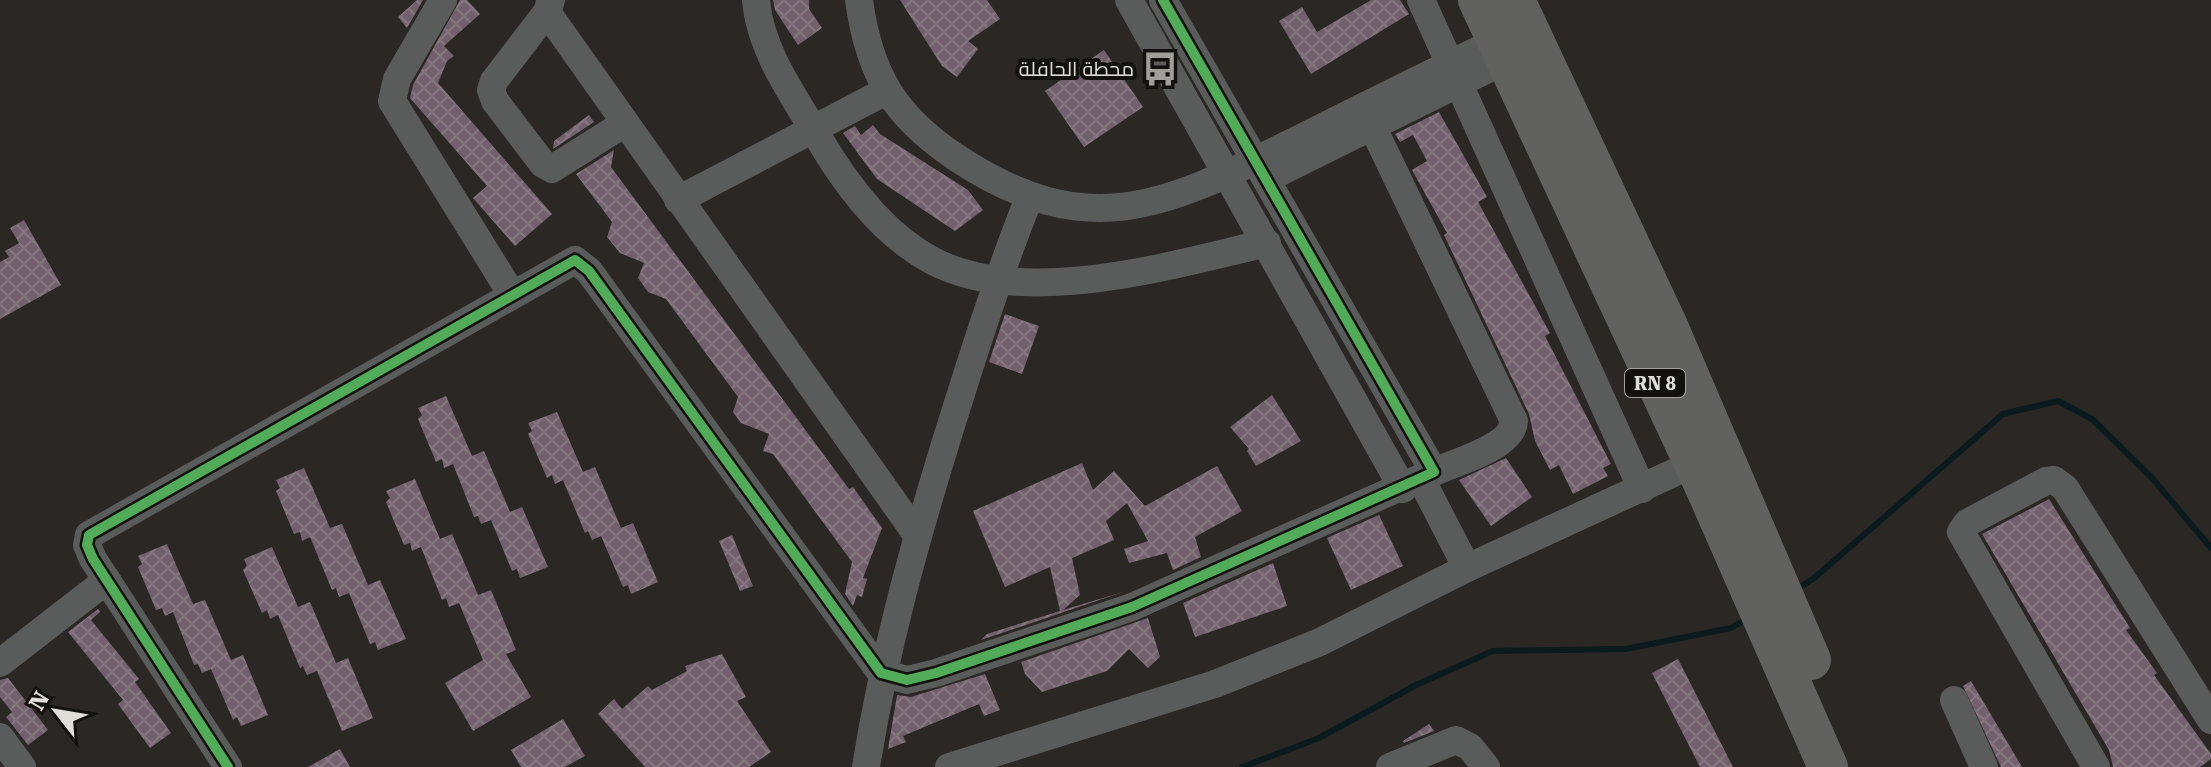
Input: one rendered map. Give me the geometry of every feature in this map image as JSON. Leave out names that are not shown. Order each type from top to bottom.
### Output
[{"type":"highway","name":"RN 8","points":[[1478,0],[1693,464],[1828,767]]},
{"type":"highway","name":"RN 8","points":[[1515,0],[1667,324],[1856,767]]},
{"type":"street","points":[[443,0],[397,79],[392,101],[511,293]]},
{"type":"street","points":[[756,0],[765,39],[778,69],[832,160],[888,228],[933,261],[996,281],[1069,280],[1138,271],[1267,243]]},
{"type":"street","points":[[859,0],[871,61],[886,91],[909,122],[936,144],[1029,198],[1080,208],[1129,206],[1202,188],[1228,174],[1260,170],[1502,50]]},
{"type":"street","points":[[1163,0],[1260,170],[1467,568]]},
{"type":"street","points":[[1421,0],[1642,489]]},
{"type":"street","points":[[1139,3],[1267,243],[1419,480]]},
{"type":"street","points":[[625,123],[552,169],[543,164],[495,101],[491,90],[494,81],[549,6],[678,200],[917,535]]},
{"type":"street","points":[[678,200],[886,91]]},
{"type":"street","points":[[228,767],[107,580],[87,545],[89,535],[570,261],[584,265],[881,673],[900,680],[922,677],[1132,607],[1504,441],[1513,430],[1514,421],[1368,118]]},
{"type":"street","points":[[866,767],[881,673],[917,535],[996,281],[1029,198]]},
{"type":"street","points":[[949,767],[1215,684],[1320,642],[1467,568],[1693,464]]},
{"type":"street","points":[[2096,767],[1961,536],[1961,529],[1967,523],[2046,481],[2057,481],[2065,488],[2211,720]]},
{"type":"street","points":[[0,663],[107,580]]},
{"type":"street","points":[[1954,700],[1984,767]]},
{"type":"street","points":[[0,737],[22,767]]},
{"type":"street","points":[[1390,767],[1456,740],[1470,747],[1486,767]]},
{"type":"building","points":[[417,0],[423,0],[407,28],[398,17]]},
{"type":"building","points":[[460,0],[467,0],[480,14],[444,46],[454,56],[447,61],[438,83],[552,214],[515,246],[473,198],[487,186],[410,98],[413,85]]},
{"type":"building","points":[[773,0],[809,0],[809,9],[822,28],[798,45],[775,10]]},
{"type":"building","points":[[900,0],[987,0],[1000,19],[968,41],[978,49],[957,77],[942,66]]},
{"type":"building","points":[[1371,0],[1400,0],[1409,14],[1311,74],[1279,21],[1302,7],[1317,32]]},
{"type":"building","points":[[1104,50],[1143,107],[1084,147],[1045,91]]},
{"type":"building","points":[[1439,112],[1487,197],[1478,202],[1550,333],[1545,336],[1611,464],[1603,468],[1608,476],[1573,494],[1559,465],[1550,470],[1535,441],[1529,414],[1444,235],[1447,233],[1412,170],[1427,161],[1413,135],[1400,142],[1395,134]]},
{"type":"building","points":[[589,115],[594,122],[553,149],[554,141]]},
{"type":"building","points":[[873,125],[880,134],[968,190],[983,210],[955,231],[877,179],[843,133],[855,126],[861,135]]},
{"type":"building","points":[[614,150],[611,167],[849,489],[853,487],[882,528],[863,578],[867,579],[862,597],[857,595],[853,606],[845,594],[852,562],[773,454],[763,451],[769,434],[741,423],[733,412],[738,397],[666,299],[648,292],[638,278],[644,263],[620,253],[607,237],[612,222],[576,174]]},
{"type":"building","points":[[24,220],[61,285],[0,319],[0,262],[9,257],[5,251],[19,243],[10,228]]},
{"type":"building","points":[[1005,314],[1039,326],[1022,374],[989,362]]},
{"type":"building","points":[[1272,395],[1301,441],[1256,466],[1247,451],[1249,449],[1230,427]]},
{"type":"building","points":[[446,396],[472,456],[484,451],[510,512],[522,507],[548,567],[520,578],[517,569],[512,571],[491,520],[481,524],[478,516],[474,517],[453,464],[444,468],[442,459],[436,462],[418,419],[422,415],[418,408]]},
{"type":"building","points":[[557,412],[583,472],[595,467],[621,528],[633,523],[658,582],[631,594],[628,585],[623,587],[601,536],[592,540],[588,531],[585,533],[563,480],[555,484],[552,475],[547,478],[528,434],[532,431],[528,423]]},
{"type":"building","points":[[1506,458],[1532,497],[1491,526],[1459,480]]},
{"type":"building","points":[[1082,463],[1093,490],[1114,471],[1145,506],[1217,466],[1242,511],[1195,537],[1201,557],[1173,570],[1167,553],[1129,563],[1124,549],[1148,541],[1127,503],[1106,521],[1114,540],[1072,558],[1080,595],[1063,610],[1126,591],[981,640],[987,634],[1060,611],[1050,567],[1005,587],[973,511]]},
{"type":"building","points":[[304,468],[330,528],[342,524],[368,585],[380,580],[406,639],[378,650],[375,642],[370,644],[349,593],[339,597],[336,588],[332,590],[310,537],[302,541],[300,532],[294,534],[276,491],[280,488],[276,480]]},
{"type":"building","points":[[415,479],[440,539],[452,534],[478,595],[491,590],[516,650],[506,654],[531,697],[473,731],[445,683],[483,660],[459,603],[449,607],[446,598],[442,600],[421,547],[412,551],[410,543],[404,545],[386,502],[390,498],[386,491]]},
{"type":"building","points":[[2049,499],[2130,628],[2126,630],[2157,673],[2154,675],[2211,754],[2211,759],[2200,767],[2113,767],[2109,750],[1982,534]]},
{"type":"building","points":[[1379,515],[1403,566],[1351,590],[1327,538]]},
{"type":"building","points":[[732,535],[753,586],[740,591],[719,541]]},
{"type":"building","points":[[167,544],[193,604],[205,600],[231,660],[243,655],[268,715],[241,726],[237,717],[233,720],[211,669],[202,673],[198,664],[194,665],[173,612],[165,616],[162,608],[156,610],[138,567],[142,564],[138,556]]},
{"type":"building","points":[[272,547],[298,607],[310,602],[336,663],[348,658],[373,718],[342,731],[317,671],[307,675],[303,666],[300,668],[278,615],[270,619],[267,610],[262,613],[243,570],[247,566],[244,559]]},
{"type":"building","points":[[1273,563],[1287,606],[1195,637],[1183,603]]},
{"type":"building","points":[[98,609],[100,612],[91,620],[139,679],[135,682],[171,733],[150,748],[118,704],[123,700],[68,632]]},
{"type":"building","points":[[1148,618],[1160,657],[1148,668],[1129,649],[1107,671],[1042,692],[1025,674],[1021,662]]},
{"type":"building","points":[[722,654],[746,697],[737,701],[771,752],[749,767],[645,767],[598,714],[614,699],[622,709],[648,686],[652,690],[687,671],[685,666]]},
{"type":"building","points":[[1678,659],[1733,767],[1700,767],[1652,673]]},
{"type":"building","points":[[985,674],[1000,710],[984,716],[979,704],[903,736],[906,742],[888,749],[897,695],[911,697]]},
{"type":"building","points":[[8,678],[48,730],[28,745],[6,717],[12,712],[0,697],[0,680]]},
{"type":"building","points":[[1971,681],[2022,767],[2001,767],[1963,686]]},
{"type":"building","points":[[563,719],[585,756],[565,767],[521,767],[511,750]]},
{"type":"building","points":[[1429,724],[1434,731],[1404,743],[1403,741]]},
{"type":"building","points":[[340,749],[350,767],[308,767]]},
{"type":"waterway","points":[[1795,590],[1813,579],[2003,414],[2058,401],[2092,419],[2152,478],[2211,548]]},
{"type":"waterway","points":[[1242,767],[1319,738],[1418,684],[1493,651],[1626,649],[1731,628],[1748,618]]},
{"type":"cycle path","points":[[228,767],[93,559],[87,545],[89,535],[575,260],[589,271],[881,673],[907,680],[1132,607],[1434,472],[1163,0]]},
{"type":"place","name":"محطة الحافلة","points":[[1160,69]]}]
